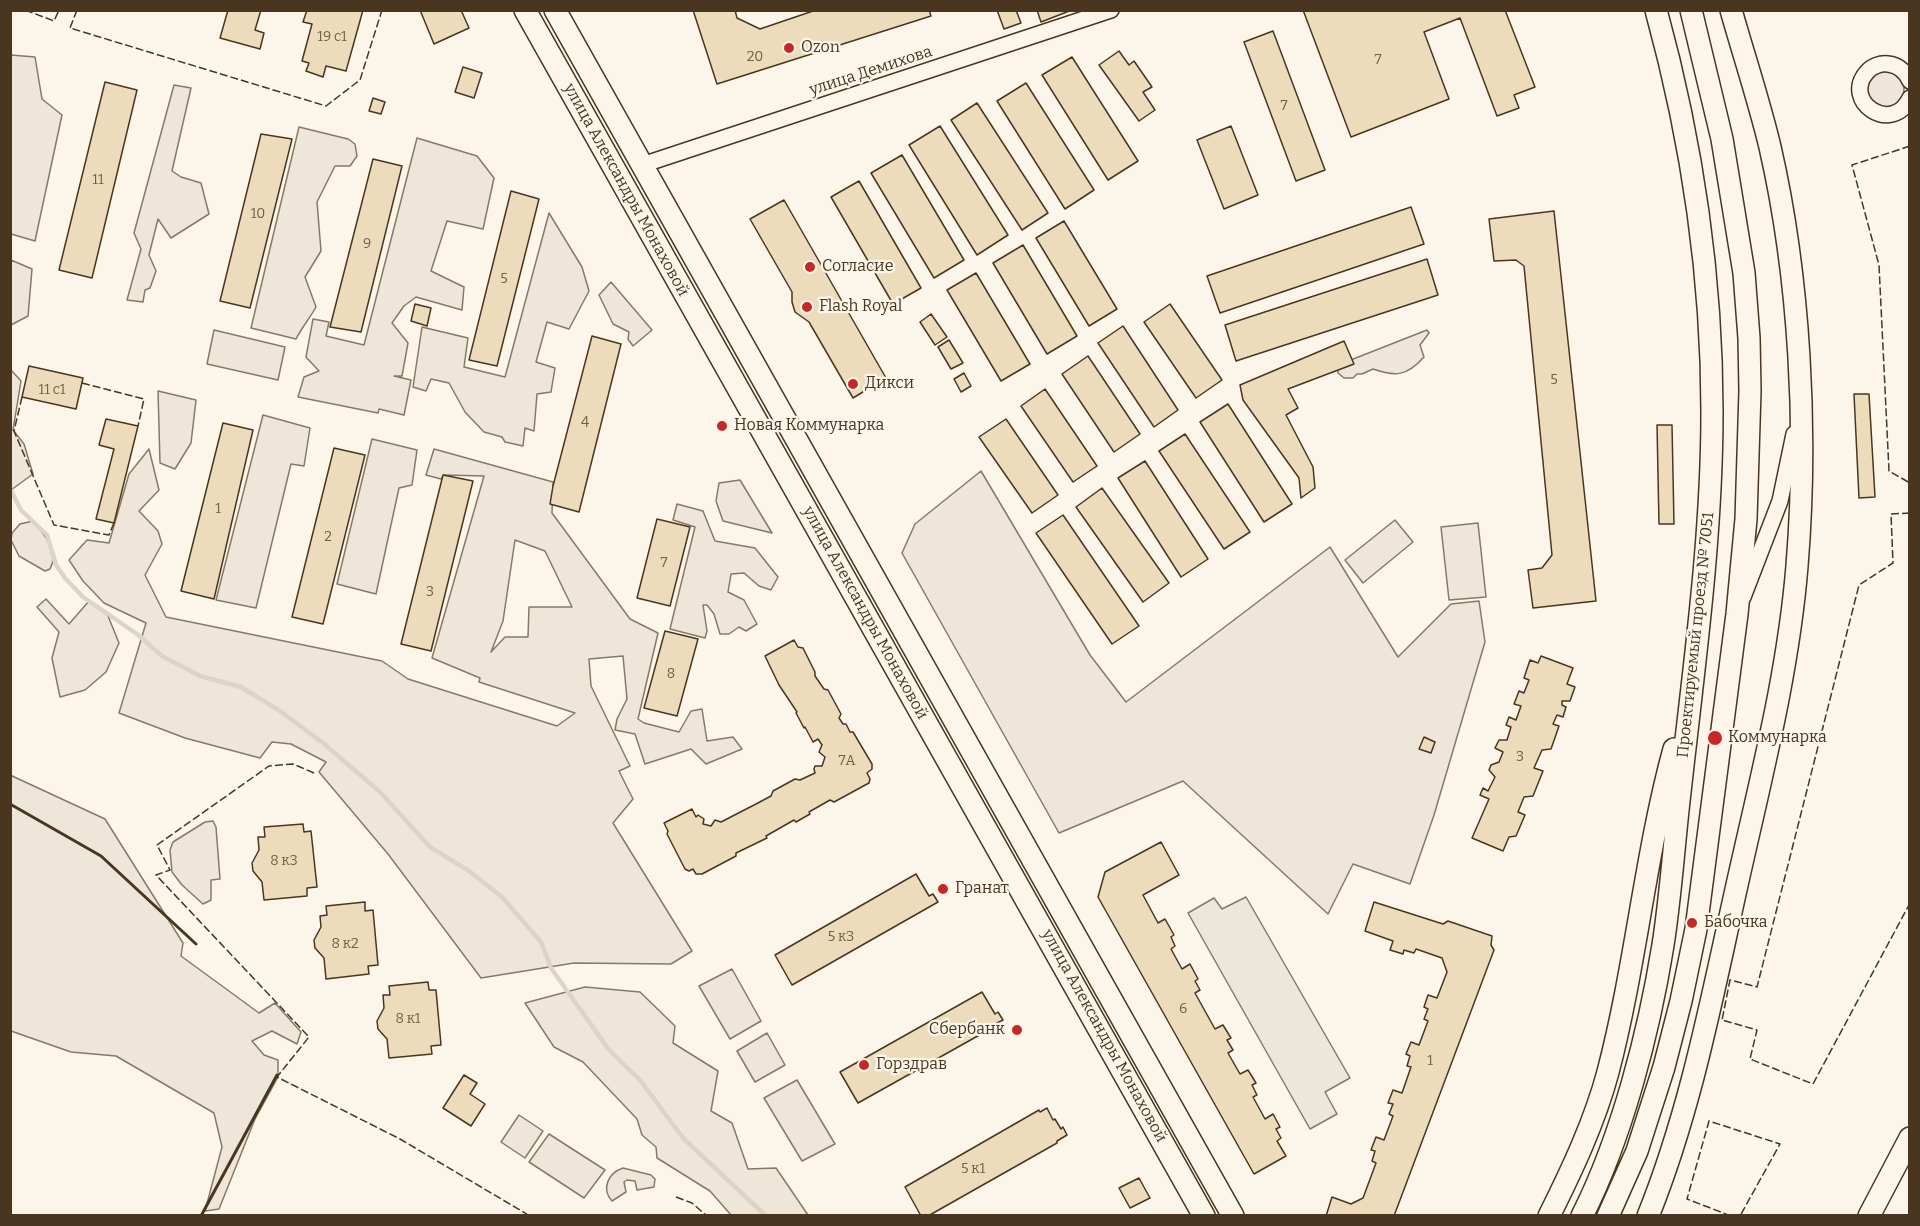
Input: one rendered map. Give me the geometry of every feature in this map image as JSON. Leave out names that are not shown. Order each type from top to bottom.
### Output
[{"type":"main road","name":"улица Александры Монаховой","points":[[525,10],[1204,1215]]},
{"type":"main road","name":"улица Александры Монаховой","points":[[555,10],[1233,1215]]},
{"type":"main road","name":"Проектируемый проезд № 7051","points":[[1582,1215],[1611,1149],[1628,1095],[1649,1014],[1663,945],[1704,584],[1713,413],[1711,359],[1697,200],[1677,92],[1656,10]]},
{"type":"main road","points":[[1608,1215],[1637,1151],[1664,1067],[1681,1001],[1695,929],[1737,614],[1747,507],[1750,440],[1749,338],[1744,273],[1725,151],[1691,10]]},
{"type":"main road","points":[[1648,1215],[1665,1174],[1684,1115],[1786,659],[1797,565],[1800,505],[1800,399],[1785,228],[1770,148],[1731,10]]},
{"type":"main road","points":[[1549,1215],[1569,1178],[1607,1074],[1620,1019],[1666,779],[1693,681]]},
{"type":"main road","points":[[1869,1215],[1910,1138]]},
{"type":"street","name":"улица Демихова","points":[[642,165],[1111,10]]},
{"type":"street","points":[[1910,81],[1902,70],[1887,63],[1865,74],[1860,90],[1866,105],[1880,114],[1896,113],[1904,108],[1910,98]]},
{"type":"street","points":[[1737,614],[1780,501],[1792,450],[1800,399]]},
{"type":"shaded area","points":[[11,55],[35,57],[42,99],[62,115],[35,241],[11,234]]},
{"type":"shaded area","points":[[1886,71],[1899,76],[1904,89],[1899,102],[1886,107],[1873,102],[1868,89],[1873,76]]},
{"type":"shaded area","points":[[174,85],[191,88],[172,171],[181,177],[201,183],[209,214],[171,238],[158,219],[149,255],[156,271],[150,288],[145,290],[143,302],[127,300],[141,249],[134,233]]},
{"type":"shaded area","points":[[299,127],[348,139],[355,144],[357,156],[350,166],[335,166],[317,202],[321,251],[305,277],[316,307],[296,339],[251,328]]},
{"type":"shaded area","points":[[417,138],[477,156],[494,178],[483,229],[447,221],[431,271],[464,287],[462,310],[416,297],[404,306],[392,323],[408,343],[402,376],[394,376],[411,380],[404,415],[379,409],[378,413],[298,397],[304,377],[319,371],[306,357],[313,319],[329,322],[326,336],[364,345]]},
{"type":"shaded area","points":[[549,213],[582,267],[589,291],[569,329],[547,322],[536,362],[555,368],[551,392],[537,394],[534,431],[525,428],[523,446],[505,442],[502,437],[484,432],[465,412],[449,383],[431,379],[426,391],[413,387],[422,327],[468,338],[464,367],[505,377]]},
{"type":"shaded area","points":[[11,260],[32,269],[28,316],[11,325]]},
{"type":"shaded area","points":[[611,282],[652,330],[633,346],[628,339],[629,332],[613,324],[599,295]]},
{"type":"shaded area","points":[[214,330],[285,347],[278,380],[207,364]]},
{"type":"shaded area","points":[[1427,330],[1429,333],[1420,345],[1424,357],[1406,371],[1395,374],[1373,369],[1357,374],[1353,378],[1344,378],[1338,373],[1338,365]]},
{"type":"shaded area","points":[[11,370],[21,381],[13,430],[24,444],[33,474],[11,490]]},
{"type":"shaded area","points":[[158,391],[196,400],[191,443],[175,469],[160,463]]},
{"type":"shaded area","points":[[263,415],[310,428],[304,466],[291,464],[256,608],[216,600]]},
{"type":"shaded area","points":[[372,439],[417,450],[412,485],[399,488],[376,594],[337,584]]},
{"type":"shaded area","points":[[149,449],[159,490],[139,511],[158,531],[162,544],[145,575],[166,617],[382,661],[408,679],[557,726],[575,713],[479,682],[480,678],[432,658],[484,476],[444,475],[441,479],[426,475],[434,449],[553,482],[552,513],[630,619],[658,633],[638,719],[644,723],[679,732],[691,711],[702,709],[707,741],[733,737],[742,749],[706,764],[691,749],[645,764],[635,734],[615,730],[617,719],[627,699],[623,656],[589,659],[591,686],[630,766],[619,771],[633,799],[613,823],[692,951],[671,964],[574,963],[481,978],[388,854],[319,772],[326,762],[291,744],[272,742],[260,758],[185,738],[119,713],[146,623],[104,603],[83,581],[69,560],[87,540],[109,543],[129,474]],"holes":[[[515,540],[545,551],[572,607],[529,607],[528,637],[505,637],[491,652],[503,621]]]},
{"type":"shaded area","points":[[981,471],[1090,655],[1126,702],[1330,547],[1398,657],[1451,604],[1479,601],[1485,642],[1434,815],[1410,884],[1353,864],[1328,914],[1183,781],[1059,833],[902,553],[915,524]]},
{"type":"shaded area","points":[[740,480],[772,533],[723,521],[716,501],[719,483]]},
{"type":"shaded area","points":[[677,504],[703,511],[715,541],[755,548],[778,577],[771,590],[759,586],[744,573],[731,574],[728,592],[744,600],[757,624],[746,631],[739,627],[729,634],[720,634],[714,614],[707,605],[703,605],[707,631],[705,638],[670,629],[695,527],[673,520]]},
{"type":"shaded area","points":[[1395,520],[1413,542],[1363,583],[1345,560]]},
{"type":"shaded area","points":[[33,521],[52,549],[53,562],[50,569],[45,571],[19,556],[11,540],[12,533],[20,524]]},
{"type":"shaded area","points":[[1478,523],[1486,597],[1449,600],[1441,527]]},
{"type":"shaded area","points":[[46,599],[69,624],[89,601],[108,616],[119,643],[106,672],[85,690],[60,697],[52,658],[59,632],[37,607]]},
{"type":"shaded area","points":[[10,775],[105,819],[183,943],[181,956],[259,1013],[275,1003],[301,1032],[297,1044],[272,1031],[252,1041],[264,1055],[278,1060],[278,1077],[255,1119],[219,1209],[205,1211],[222,1147],[214,1113],[116,1056],[71,1052],[11,1031]]},
{"type":"shaded area","points":[[213,821],[216,827],[220,879],[211,880],[211,900],[203,904],[182,885],[172,872],[170,850],[173,842],[205,822]]},
{"type":"shaded area","points":[[1246,897],[1350,1078],[1325,1092],[1337,1114],[1310,1129],[1188,913],[1214,898],[1222,909]]},
{"type":"shaded area","points":[[732,969],[761,1021],[730,1039],[699,986]]},
{"type":"shaded area","points":[[585,987],[640,992],[675,1026],[673,1043],[718,1071],[711,1111],[732,1123],[748,1169],[776,1168],[808,1215],[731,1215],[710,1191],[657,1158],[656,1147],[642,1135],[637,1119],[583,1062],[554,1047],[525,1003]]},
{"type":"shaded area","points":[[767,1033],[785,1065],[755,1082],[737,1051]]},
{"type":"shaded area","points":[[797,1080],[835,1144],[802,1161],[764,1098]]},
{"type":"shaded area","points":[[519,1115],[543,1131],[525,1158],[501,1142]]},
{"type":"shaded area","points":[[549,1134],[605,1170],[584,1198],[529,1162]]},
{"type":"shaded area","points":[[623,1168],[651,1175],[655,1179],[654,1187],[637,1190],[635,1181],[627,1180],[624,1182],[626,1192],[612,1201],[607,1191],[608,1182],[613,1174]]},
{"type":"building","points":[[228,10],[261,10],[255,30],[264,33],[260,49],[220,38]]},
{"type":"building","points":[[307,10],[363,10],[346,71],[326,66],[323,77],[306,71],[309,63],[302,61],[312,24],[303,22]]},
{"type":"building","points":[[420,10],[461,10],[469,28],[434,44]]},
{"type":"building","points":[[693,10],[735,10],[737,18],[760,29],[816,10],[929,10],[931,16],[717,84]]},
{"type":"building","points":[[997,10],[1016,10],[1021,23],[1004,29]]},
{"type":"building","points":[[1037,10],[1072,10],[1041,22]]},
{"type":"building","points":[[1303,10],[1505,10],[1535,87],[1514,95],[1519,108],[1497,116],[1460,18],[1424,32],[1449,99],[1351,137]]},
{"type":"building","points":[[1273,31],[1325,170],[1296,181],[1244,42]]},
{"type":"building","points":[[1119,51],[1129,65],[1134,61],[1152,87],[1143,92],[1155,110],[1139,121],[1099,65]]},
{"type":"building","points":[[1072,57],[1138,161],[1108,180],[1042,75]]},
{"type":"building","points":[[463,67],[482,73],[474,98],[455,92]]},
{"type":"building","points":[[105,82],[137,90],[92,278],[59,270]]},
{"type":"building","points":[[1026,83],[1094,190],[1065,209],[997,101]]},
{"type":"building","points":[[373,98],[385,102],[381,114],[369,111]]},
{"type":"building","points":[[977,103],[1048,213],[1022,230],[951,120]]},
{"type":"building","points":[[940,126],[1008,235],[977,255],[909,145]]},
{"type":"building","points":[[1231,126],[1258,195],[1224,209],[1197,140]]},
{"type":"building","points":[[261,134],[292,139],[250,308],[220,301]]},
{"type":"building","points":[[902,155],[964,260],[934,278],[871,173]]},
{"type":"building","points":[[373,159],[402,166],[361,332],[330,327]]},
{"type":"building","points":[[859,181],[921,288],[893,304],[831,197]]},
{"type":"building","points":[[511,191],[539,199],[497,366],[469,360]]},
{"type":"building","points":[[784,200],[886,378],[853,398],[809,322],[795,312],[792,292],[750,219]]},
{"type":"building","points":[[1411,207],[1424,244],[1220,313],[1207,276]]},
{"type":"building","points":[[1554,211],[1596,601],[1533,608],[1528,570],[1542,568],[1552,555],[1524,266],[1516,260],[1494,261],[1489,219]]},
{"type":"building","points":[[1064,221],[1117,309],[1089,326],[1036,238]]},
{"type":"building","points":[[1023,245],[1077,336],[1047,354],[993,263]]},
{"type":"building","points":[[1427,259],[1438,295],[1236,361],[1225,325]]},
{"type":"building","points":[[976,273],[1030,364],[1001,381],[947,290]]},
{"type":"building","points":[[415,304],[431,308],[427,326],[411,321]]},
{"type":"building","points":[[1170,304],[1222,380],[1196,398],[1144,322]]},
{"type":"building","points":[[931,314],[947,337],[935,345],[920,322]]},
{"type":"building","points":[[1123,326],[1178,410],[1154,427],[1098,343]]},
{"type":"building","points":[[592,336],[621,344],[579,512],[550,504]]},
{"type":"building","points":[[949,340],[963,363],[951,369],[938,347]]},
{"type":"building","points":[[1344,341],[1354,364],[1288,389],[1298,408],[1286,415],[1313,467],[1315,488],[1301,498],[1299,478],[1243,400],[1240,385]]},
{"type":"building","points":[[1088,356],[1140,434],[1114,452],[1062,374]]},
{"type":"building","points":[[29,366],[83,378],[76,409],[22,397]]},
{"type":"building","points":[[964,373],[971,386],[961,392],[954,379]]},
{"type":"building","points":[[1045,389],[1097,466],[1073,482],[1021,406]]},
{"type":"building","points":[[1854,394],[1869,394],[1875,497],[1859,498]]},
{"type":"building","points":[[1228,404],[1292,504],[1264,522],[1200,422]]},
{"type":"building","points":[[106,419],[138,426],[114,523],[96,519],[114,449],[99,445]]},
{"type":"building","points":[[1006,419],[1058,495],[1032,513],[979,437]]},
{"type":"building","points":[[223,423],[253,430],[214,599],[181,591]]},
{"type":"building","points":[[1657,425],[1672,425],[1674,524],[1659,524]]},
{"type":"building","points":[[1185,434],[1250,532],[1224,549],[1159,451]]},
{"type":"building","points":[[334,448],[365,455],[323,624],[292,617]]},
{"type":"building","points":[[1145,461],[1208,559],[1181,577],[1118,478]]},
{"type":"building","points":[[443,475],[473,481],[431,651],[401,644]]},
{"type":"building","points":[[1102,488],[1169,583],[1143,602],[1076,507]]},
{"type":"building","points":[[1063,515],[1139,626],[1112,644],[1036,533]]},
{"type":"building","points":[[657,519],[690,527],[670,606],[637,598]]},
{"type":"building","points":[[665,631],[698,639],[677,716],[644,708]]},
{"type":"building","points":[[794,640],[798,647],[803,648],[815,676],[824,689],[828,690],[841,714],[839,718],[850,732],[853,732],[872,764],[872,769],[867,773],[869,783],[834,802],[830,800],[809,812],[810,814],[796,822],[794,820],[766,836],[767,838],[736,853],[736,856],[702,874],[696,874],[693,869],[689,871],[685,869],[667,834],[664,823],[692,809],[696,817],[698,815],[704,819],[703,824],[711,826],[715,820],[721,822],[771,796],[773,791],[795,779],[800,780],[815,773],[815,766],[822,766],[825,757],[819,752],[822,745],[818,739],[813,742],[804,728],[765,656]]},
{"type":"building","points":[[1541,656],[1573,668],[1567,684],[1575,687],[1570,701],[1562,701],[1562,705],[1566,707],[1563,717],[1557,715],[1553,724],[1559,726],[1551,749],[1542,750],[1534,768],[1543,771],[1533,796],[1524,797],[1518,812],[1525,815],[1516,836],[1509,837],[1503,851],[1472,838],[1489,799],[1480,795],[1483,788],[1488,791],[1495,777],[1489,770],[1491,765],[1499,762],[1503,752],[1495,748],[1499,740],[1507,740],[1511,727],[1506,725],[1509,717],[1516,720],[1521,706],[1514,704],[1519,691],[1524,693],[1529,680],[1524,678],[1530,660],[1538,663]]},
{"type":"building","points":[[1424,737],[1435,742],[1431,753],[1419,749]]},
{"type":"building","points":[[303,824],[304,832],[311,831],[317,887],[307,888],[307,896],[264,900],[262,882],[253,871],[252,863],[259,850],[258,837],[265,837],[264,827]]},
{"type":"building","points":[[1161,842],[1179,875],[1143,895],[1158,923],[1165,919],[1174,935],[1171,937],[1175,946],[1171,949],[1182,969],[1190,964],[1198,979],[1195,981],[1200,990],[1195,993],[1215,1029],[1223,1025],[1231,1038],[1227,1040],[1233,1050],[1228,1053],[1240,1074],[1248,1070],[1256,1083],[1252,1085],[1257,1095],[1253,1097],[1265,1119],[1273,1114],[1280,1127],[1276,1129],[1281,1138],[1277,1141],[1286,1156],[1254,1174],[1098,897],[1105,872]]},
{"type":"building","points":[[916,874],[929,896],[933,894],[938,902],[792,985],[775,955]]},
{"type":"building","points":[[365,902],[365,911],[373,910],[378,965],[368,966],[369,974],[326,979],[324,958],[315,948],[314,940],[321,927],[320,916],[327,915],[326,906]]},
{"type":"building","points":[[1374,902],[1443,924],[1448,921],[1492,936],[1491,945],[1494,950],[1394,1216],[1326,1216],[1332,1197],[1351,1204],[1363,1198],[1376,1163],[1372,1161],[1375,1151],[1371,1150],[1376,1137],[1384,1140],[1393,1116],[1389,1114],[1393,1104],[1388,1103],[1393,1090],[1402,1093],[1411,1067],[1407,1066],[1410,1056],[1406,1054],[1411,1042],[1419,1045],[1428,1021],[1424,1019],[1428,1009],[1424,1007],[1428,995],[1437,998],[1447,972],[1442,958],[1416,949],[1414,953],[1404,950],[1403,954],[1390,950],[1393,941],[1365,931]]},
{"type":"building","points":[[428,982],[429,990],[436,990],[441,1045],[431,1046],[432,1054],[389,1058],[387,1039],[378,1029],[377,1021],[384,1008],[383,995],[390,995],[389,986]]},
{"type":"building","points":[[982,992],[995,1014],[998,1012],[1003,1020],[858,1103],[840,1072]]},
{"type":"building","points":[[464,1075],[477,1083],[470,1094],[485,1104],[471,1126],[443,1108]]},
{"type":"building","points":[[1047,1108],[1053,1120],[1055,1119],[1061,1129],[1063,1127],[1067,1135],[1057,1143],[928,1216],[921,1216],[905,1187],[1039,1110],[1040,1112]]},
{"type":"building","points":[[1139,1178],[1150,1198],[1130,1208],[1119,1188]]},
{"type":"waterway","points":[[10,489],[21,510],[47,535],[56,565],[83,597],[137,634],[162,656],[200,676],[241,687],[280,711],[323,743],[380,792],[430,847],[469,871],[502,897],[541,942],[551,968],[609,1050],[640,1080],[683,1138],[766,1216]]},
{"type":"fence","points":[[25,10],[54,21],[59,10]]},
{"type":"fence","points":[[77,10],[70,28],[326,106],[360,80],[382,10]]},
{"type":"fence","points":[[1910,146],[1852,165],[1879,265],[1889,471],[1910,483]]},
{"type":"fence","points":[[82,383],[144,399],[138,426]]},
{"type":"fence","points":[[22,397],[14,431],[54,525],[109,535],[114,523]]},
{"type":"fence","points":[[1910,513],[1891,514],[1893,563],[1859,585],[1757,987],[1730,980],[1722,1020],[1757,1030],[1750,1059],[1813,1084],[1910,903]]},
{"type":"fence","points":[[314,773],[293,764],[269,766],[157,845],[170,870],[156,875],[309,1037],[277,1077],[400,1139],[530,1216]]},
{"type":"fence","points":[[1731,1216],[1687,1199],[1709,1121],[1780,1144],[1740,1216]]},
{"type":"fence","points":[[676,1197],[692,1203],[707,1216]]},
{"type":"wall","points":[[10,804],[101,856],[196,944]]},
{"type":"wall","points":[[201,1216],[277,1075]]},
{"type":"place","name":"Ozon","points":[[789,48]]},
{"type":"place","name":"Согласие","points":[[810,267]]},
{"type":"place","name":"Flash Royal","points":[[807,307]]},
{"type":"place","name":"Дикси","points":[[853,384]]},
{"type":"place","name":"Новая Коммунарка","points":[[722,426]]},
{"type":"place","name":"Коммунарка","points":[[1715,738]]},
{"type":"place","name":"Гранат","points":[[943,889]]},
{"type":"place","name":"Бабочка","points":[[1692,923]]},
{"type":"place","name":"Сбербанк","points":[[1017,1030]]},
{"type":"place","name":"Горздрав","points":[[864,1065]]}]
